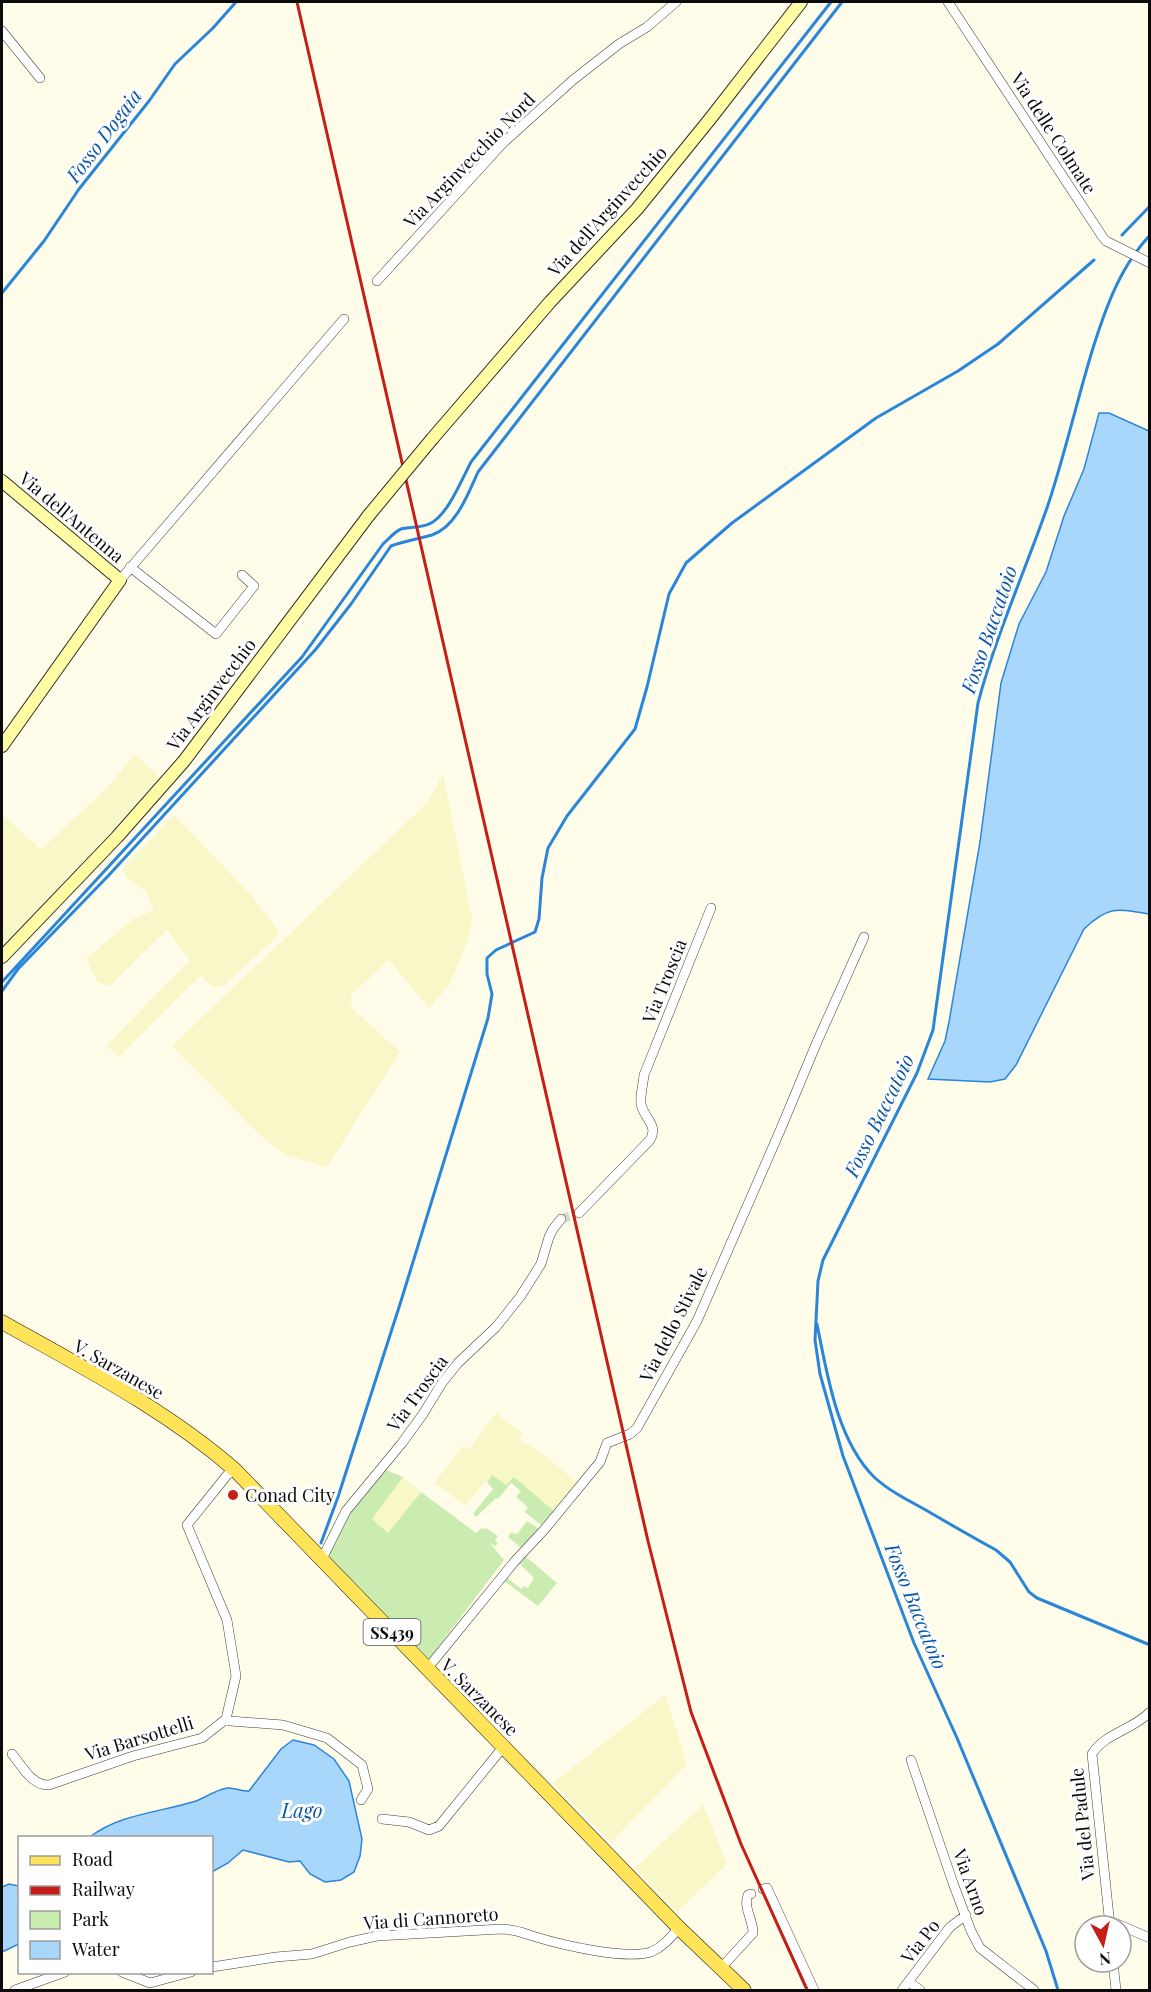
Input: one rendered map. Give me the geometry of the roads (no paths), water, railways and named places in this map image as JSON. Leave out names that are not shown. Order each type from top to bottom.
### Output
[{"type":"main road","name":"Via dell'Arginvecchio","points":[[432,439],[550,302],[637,209],[801,2]]},
{"type":"main road","name":"Via Arginvecchio","points":[[2,957],[117,837],[184,761],[369,515],[432,439]]},
{"type":"main road","name":"Via dell'Antenna","points":[[2,481],[120,580]]},
{"type":"main road","points":[[2,746],[120,580]]},
{"type":"main road","name":"V. Sarzanese","points":[[2,1322],[168,1419],[209,1447],[235,1470],[680,1928],[744,1990]]},
{"type":"street","name":"Via Arginvecchio Nord","points":[[377,281],[504,142],[573,80],[619,44],[647,27],[676,2]]},
{"type":"street","name":"Via delle Colmate","points":[[948,2],[1102,236],[1106,241],[1146,262]]},
{"type":"street","points":[[2,31],[40,78]]},
{"type":"street","points":[[120,580],[344,319]]},
{"type":"street","points":[[130,567],[216,634],[254,586],[243,575]]},
{"type":"street","name":"Via Troscia","points":[[579,1213],[654,1134],[653,1125],[642,1108],[640,1098],[644,1075],[711,908]]},
{"type":"street","name":"Via dello Stivale","points":[[427,1669],[514,1561],[544,1530],[600,1462],[607,1443],[630,1434],[637,1428],[697,1321],[816,1042],[864,937]]},
{"type":"street","name":"Via Troscia","points":[[322,1559],[346,1511],[402,1443],[458,1362],[496,1327],[520,1297],[541,1264],[549,1237],[561,1219]]},
{"type":"street","points":[[235,1470],[228,1474],[187,1526],[227,1620],[236,1676],[226,1719],[283,1725],[327,1738],[362,1765],[368,1789],[360,1800]]},
{"type":"street","name":"Via del Padule","points":[[1109,1914],[1092,1754],[1096,1747],[1106,1739],[1144,1718],[1149,1712]]},
{"type":"street","name":"Via Barsottelli","points":[[12,1754],[30,1778],[42,1785],[49,1785],[133,1756],[202,1738],[226,1719]]},
{"type":"street","points":[[382,1819],[409,1822],[429,1830],[439,1826],[504,1746]]},
{"type":"street","name":"Via Arno","points":[[911,1760],[980,1948],[1034,1990]]},
{"type":"street","points":[[765,1889],[814,1990]]},
{"type":"street","points":[[721,1968],[753,1933],[745,1902],[751,1894]]},
{"type":"street","name":"Via Po","points":[[902,1990],[950,1927],[966,1914]]},
{"type":"street","name":"Via di Cannoreto","points":[[213,1967],[312,1954],[377,1936],[501,1929],[514,1929],[536,1937],[606,1952],[651,1952],[667,1942],[680,1928]]},
{"type":"street","points":[[1133,1932],[1149,1938]]},
{"type":"street","points":[[15,1990],[59,1974]]},
{"type":"street","points":[[127,1974],[150,1983],[184,1974]]},
{"type":"street","points":[[1114,1974],[1116,1990]]},
{"type":"street","points":[[909,1982],[920,1990]]},
{"type":"water","points":[[1099,413],[1109,413],[1149,431],[1149,914],[1121,910],[1107,912],[1084,929],[1016,1065],[1005,1079],[990,1082],[928,1079],[945,1041],[949,1022],[980,842],[1001,683],[1019,624],[1046,572],[1064,516],[1084,469]]},
{"type":"water","name":"Lago","points":[[293,1740],[314,1745],[334,1759],[349,1781],[362,1839],[360,1856],[354,1872],[341,1880],[325,1882],[310,1874],[300,1861],[289,1862],[243,1850],[228,1863],[213,1871],[213,1836],[91,1836],[101,1829],[127,1818],[196,1801],[223,1789],[249,1791],[281,1749]]},
{"type":"water","points":[[9,1884],[18,1886],[18,1944],[2,1952],[2,1887]]},
{"type":"waterway","name":"Fosso Dogaia","points":[[2,293],[44,241],[79,189],[149,101],[175,64],[213,28],[236,2]]},
{"type":"waterway","points":[[2,982],[302,657],[383,544],[398,530],[429,524],[442,514],[471,462],[831,2]]},
{"type":"waterway","points":[[2,991],[18,969],[109,875],[316,649],[351,604],[391,546],[432,535],[448,525],[460,509],[478,472],[842,2]]},
{"type":"waterway","points":[[1122,235],[1150,206]]},
{"type":"waterway","name":"Fosso Baccatoio","points":[[1058,1990],[1046,1951],[957,1738],[914,1643],[843,1456],[820,1374],[815,1340],[818,1281],[823,1260],[917,1073],[933,1030],[978,703],[1002,628],[1048,505],[1103,318],[1122,274],[1139,247],[1150,235]]},
{"type":"waterway","points":[[321,1543],[401,1301],[488,1018],[492,994],[487,974],[487,958],[496,950],[535,932],[539,919],[542,878],[548,848],[567,816],[635,729],[669,594],[686,563],[732,523],[876,418],[958,371],[998,344],[1094,260]]},
{"type":"waterway","points":[[817,1324],[830,1385],[842,1426],[861,1462],[874,1477],[898,1494],[996,1550],[1010,1562],[1029,1592],[1037,1598],[1150,1645]]},
{"type":"tunnel","points":[[561,1219],[579,1213]]},
{"type":"railway","points":[[297,2],[648,1541],[691,1712],[741,1844],[807,1990]]},
{"type":"place","name":"Conad City","points":[[233,1495]]}]
